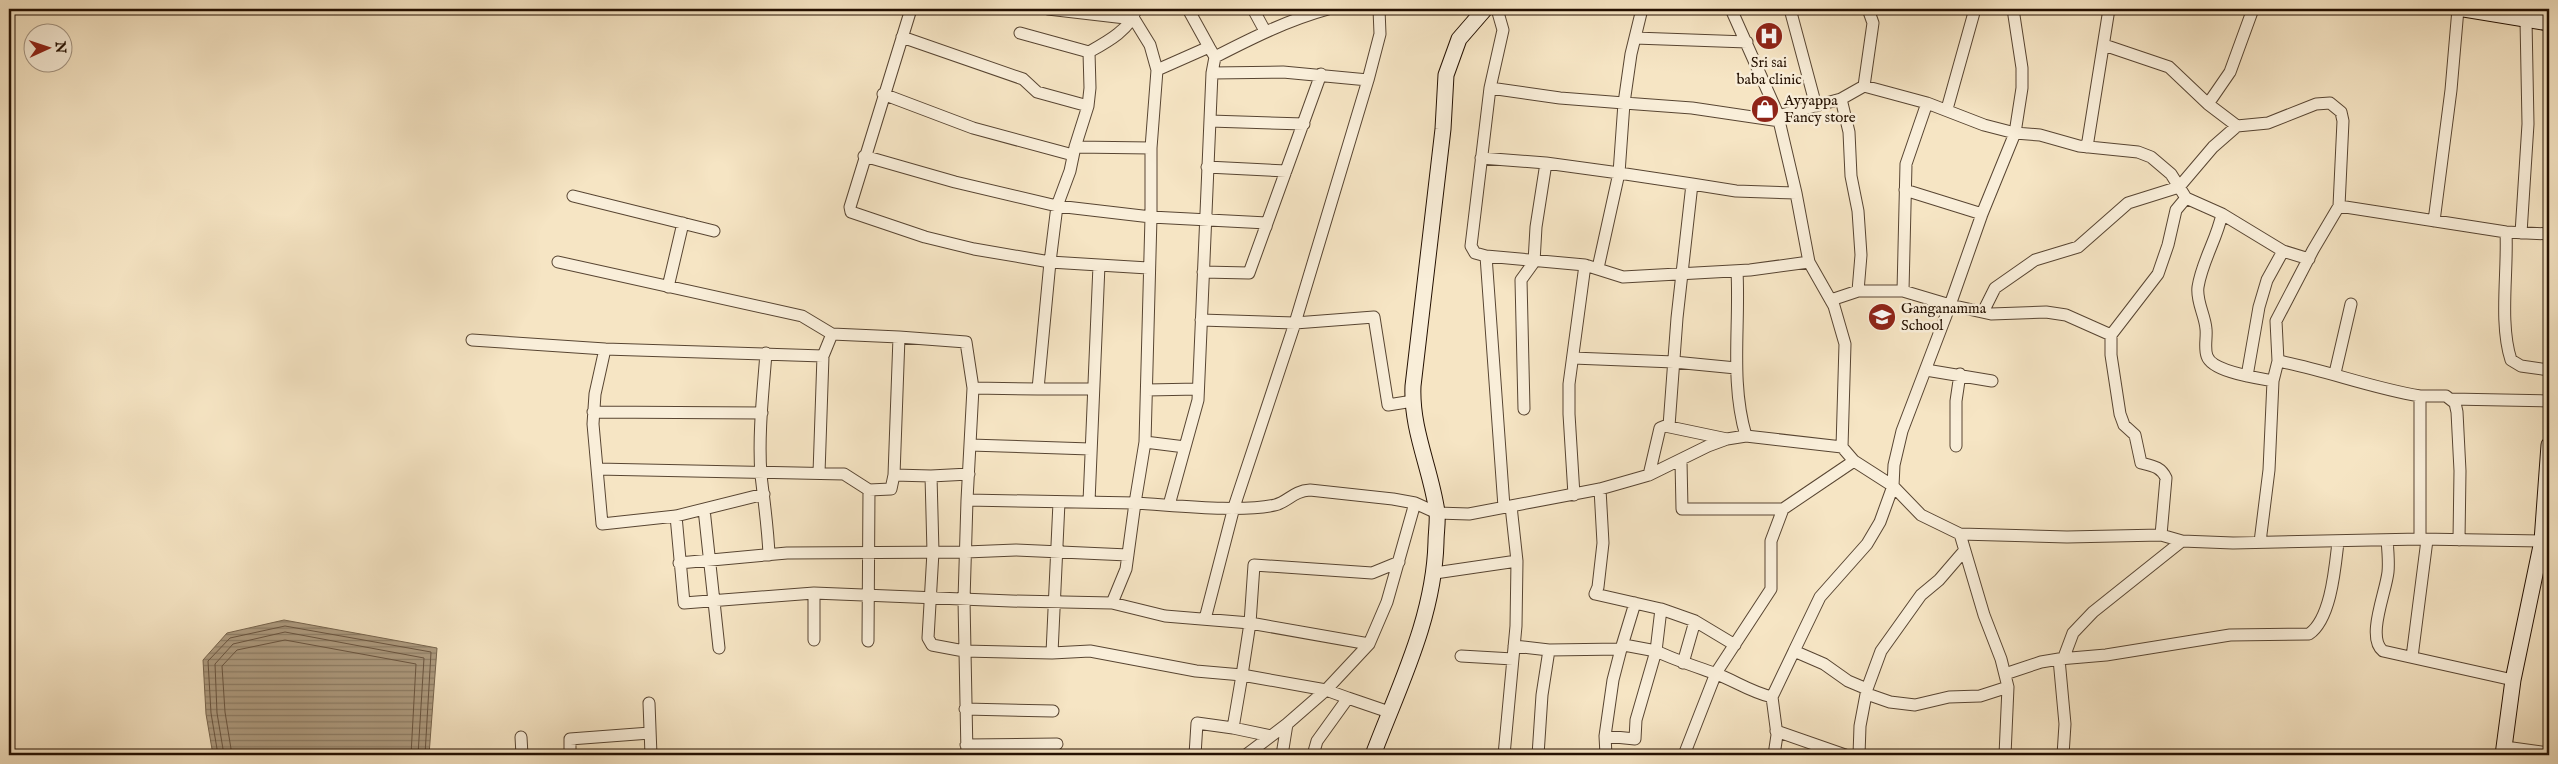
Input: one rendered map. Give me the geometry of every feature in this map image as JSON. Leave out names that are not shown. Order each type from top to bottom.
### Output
[{"type":"main road","points":[[1373,755],[1426,616],[1435,573],[1437,513],[1418,437],[1412,401],[1443,129],[1446,75],[1459,39],[1485,9]]},
{"type":"main road","points":[[2464,9],[2549,23]]},
{"type":"main road","points":[[2504,751],[2513,680],[2546,541],[2549,445]]},
{"type":"street","points":[[911,9],[864,156],[850,207],[851,212],[926,237],[974,249],[1050,262],[1148,268]]},
{"type":"street","points":[[1048,9],[1135,14]]},
{"type":"street","points":[[1169,505],[1198,400],[1204,219],[1212,73],[1212,52],[1188,9]]},
{"type":"street","points":[[1253,9],[1265,31]]},
{"type":"street","points":[[1157,70],[1212,52],[1265,31],[1305,12],[1328,9]]},
{"type":"street","points":[[1205,619],[1234,508],[1295,322],[1368,80],[1380,34],[1379,9]]},
{"type":"street","points":[[1497,9],[1503,30],[1490,88],[1481,158],[1471,246],[1475,253],[1534,262],[1585,265],[1623,277],[1737,271],[1809,262]]},
{"type":"street","points":[[1598,268],[1619,173],[1624,103],[1642,9]]},
{"type":"street","points":[[1731,9],[1779,118],[1809,262],[1830,300],[1845,344],[1842,447]]},
{"type":"street","points":[[1790,9],[1816,106]]},
{"type":"street","points":[[1864,86],[1873,23],[1868,9]]},
{"type":"street","points":[[1947,109],[1975,9]]},
{"type":"street","points":[[1774,755],[1776,731],[1772,697],[1820,597],[1867,544],[1880,522],[1893,486],[1894,465],[1902,431],[2014,133],[2022,88],[2022,68],[2013,9]]},
{"type":"street","points":[[2087,146],[2109,9]]},
{"type":"street","points":[[2208,104],[2230,72],[2253,9]]},
{"type":"street","points":[[2434,221],[2451,90],[2458,9]]},
{"type":"street","points":[[1020,33],[1089,52],[1105,43],[1135,14]]},
{"type":"street","points":[[1112,603],[1126,568],[1145,442],[1151,148],[1157,70],[1150,44],[1135,14]]},
{"type":"street","points":[[2521,233],[2528,124],[2526,20]]},
{"type":"street","points":[[902,37],[1023,79],[1037,92],[1088,106]]},
{"type":"street","points":[[1635,38],[1747,42]]},
{"type":"street","points":[[2104,45],[2169,67],[2208,104],[2237,126]]},
{"type":"street","points":[[1038,389],[1057,206],[1088,106],[1090,88],[1089,52]]},
{"type":"street","points":[[1212,73],[1283,72],[1321,74],[1368,80]]},
{"type":"street","points":[[1203,272],[1249,273],[1321,74]]},
{"type":"street","points":[[1490,88],[1560,98],[1692,108],[1779,118],[1841,99],[1864,86],[1947,109],[1984,125],[2014,133],[2040,135],[2087,146],[2138,152],[2150,157],[2171,174],[2186,198],[2222,214],[2283,251],[2309,259]]},
{"type":"street","points":[[883,94],[973,128],[1074,151],[1151,148]]},
{"type":"street","points":[[1841,99],[1850,132],[1851,176],[1861,254],[1858,291]]},
{"type":"street","points":[[1903,291],[1905,190],[1909,149],[1927,103]]},
{"type":"street","points":[[1983,312],[1995,288],[2035,260],[2078,247],[2128,203],[2179,187],[2214,146],[2237,126],[2268,123],[2316,104],[2330,103],[2339,109],[2343,120],[2339,206],[2276,321],[2278,361],[2274,381],[2269,470],[2260,542]]},
{"type":"street","points":[[1210,121],[1304,124]]},
{"type":"street","points":[[864,156],[955,182],[1057,206],[1151,217],[1267,223],[1266,227]]},
{"type":"street","points":[[1481,158],[1546,163],[1736,191],[1796,193]]},
{"type":"street","points":[[1524,409],[1521,280],[1534,262],[1536,227],[1546,163]]},
{"type":"street","points":[[1208,167],[1286,171]]},
{"type":"street","points":[[1669,426],[1692,184]]},
{"type":"street","points":[[1905,190],[1982,214]]},
{"type":"street","points":[[573,196],[714,231]]},
{"type":"street","points":[[2161,534],[2166,478],[2163,471],[2157,467],[2141,463],[2135,434],[2124,424],[2120,414],[2111,355],[2111,335],[2158,274],[2168,245],[2176,210],[2186,198]]},
{"type":"street","points":[[2339,206],[2506,232],[2549,234]]},
{"type":"street","points":[[2222,214],[2218,234],[2207,257],[2198,288],[2206,327],[2206,354],[2209,360],[2220,368],[2274,381]]},
{"type":"street","points":[[668,287],[683,223]]},
{"type":"street","points":[[2506,232],[2506,327],[2509,355],[2511,360],[2521,366],[2549,370]]},
{"type":"street","points":[[2247,376],[2259,306],[2267,280],[2283,251]]},
{"type":"street","points":[[1486,256],[1508,506],[1516,561],[1514,646],[1504,755]]},
{"type":"street","points":[[558,262],[802,316],[832,334],[899,336],[966,342],[973,388],[964,600],[966,750],[1057,744]]},
{"type":"street","points":[[1574,495],[1568,414],[1585,265]]},
{"type":"street","points":[[1089,502],[1099,266]]},
{"type":"street","points":[[1737,271],[1736,368],[1740,416],[1746,436]]},
{"type":"street","points":[[1830,300],[1858,291],[1903,291],[1950,305],[1991,314],[2046,312],[2066,315],[2111,335]]},
{"type":"street","points":[[2335,373],[2351,304]]},
{"type":"street","points":[[1201,320],[1295,322],[1374,317],[1388,405],[1412,401]]},
{"type":"street","points":[[819,472],[823,356],[832,334]]},
{"type":"street","points":[[597,469],[761,474],[819,472],[844,474],[868,490],[891,489],[894,475],[899,336]]},
{"type":"street","points":[[472,340],[605,349],[823,356]]},
{"type":"street","points":[[605,349],[594,394],[593,412],[602,524],[676,516],[764,494]]},
{"type":"street","points":[[766,353],[762,413],[761,474],[769,555]]},
{"type":"street","points":[[1573,358],[1674,362],[1736,368]]},
{"type":"street","points":[[2278,361],[2335,373],[2381,389],[2420,396],[2446,396],[2452,399],[2549,401]]},
{"type":"street","points":[[1926,370],[1960,374],[1992,381]]},
{"type":"street","points":[[1956,446],[1956,402],[1960,374]]},
{"type":"street","points":[[973,388],[1093,389]]},
{"type":"street","points":[[1147,390],[1198,389]]},
{"type":"street","points":[[2412,657],[2424,539],[2420,396]]},
{"type":"street","points":[[2452,399],[2457,412],[2460,471],[2459,540]]},
{"type":"street","points":[[593,412],[762,413]]},
{"type":"street","points":[[1649,475],[1660,428],[1669,426],[1727,439]]},
{"type":"street","points":[[967,500],[1135,503],[1234,508],[1275,505],[1292,494],[1310,490],[1349,493],[1415,503],[1437,513],[1469,514],[1600,489],[1649,475],[1727,439],[1746,436],[1842,447],[1854,460],[1893,486],[1921,515],[1960,534],[2067,537],[2161,534],[2182,541],[2260,542],[2424,539],[2546,541]]},
{"type":"street","points":[[1145,442],[1185,447]]},
{"type":"street","points":[[970,445],[1090,449]]},
{"type":"street","points":[[1681,461],[1682,509],[1783,509],[1854,460]]},
{"type":"street","points":[[894,475],[969,474]]},
{"type":"street","points":[[931,476],[933,552],[932,597],[928,638],[932,644],[964,651],[1052,653],[1090,651],[1188,670],[1242,675],[1326,690],[1389,712]]},
{"type":"street","points":[[1600,489],[1603,543],[1595,594],[1661,609],[1695,621],[1735,645]]},
{"type":"street","points":[[868,490],[868,641]]},
{"type":"street","points":[[1052,653],[1059,502]]},
{"type":"street","points":[[1246,755],[1287,724],[1326,690],[1370,644],[1387,602],[1415,503]]},
{"type":"street","points":[[704,509],[719,648]]},
{"type":"street","points":[[1684,755],[1716,674],[1771,589],[1771,541],[1783,509]]},
{"type":"street","points":[[676,516],[684,603],[714,599],[814,593],[932,597],[964,600],[1112,603],[1165,616],[1250,623],[1370,644]]},
{"type":"street","points":[[1960,534],[1984,616],[2008,687],[2005,755]]},
{"type":"street","points":[[2387,540],[2388,571],[2376,640],[2377,647],[2383,651],[2513,680]]},
{"type":"street","points":[[2063,755],[2065,724],[2061,658],[2073,633],[2093,612],[2182,541]]},
{"type":"street","points":[[2005,674],[2041,662],[2061,658],[2106,655],[2230,635],[2309,634],[2318,628],[2322,618],[2335,576],[2338,542]]},
{"type":"street","points":[[680,563],[769,555],[869,552],[1058,550],[1128,555]]},
{"type":"street","points":[[1859,755],[1860,726],[1867,692],[1881,651],[1921,595],[1939,580],[1964,551]]},
{"type":"street","points":[[1435,573],[1516,561]]},
{"type":"street","points":[[1234,728],[1250,623],[1254,565],[1372,573],[1399,562]]},
{"type":"street","points":[[814,593],[814,640]]},
{"type":"street","points":[[1606,755],[1605,736],[1613,680],[1635,603]]},
{"type":"street","points":[[1605,736],[1635,739],[1636,720],[1656,651],[1661,609]]},
{"type":"street","points":[[1683,663],[1695,621]]},
{"type":"street","points":[[1514,646],[1549,650],[1622,647],[1656,651],[1683,663],[1716,674],[1754,693],[1772,697]]},
{"type":"street","points":[[1538,755],[1542,695],[1549,650]]},
{"type":"street","points":[[1794,651],[1824,664],[1848,682],[1890,702],[1915,705],[1949,697],[1980,696],[2008,687]]},
{"type":"street","points":[[1462,656],[1513,659]]},
{"type":"street","points":[[1313,755],[1317,741],[1348,698]]},
{"type":"street","points":[[649,703],[651,755]]},
{"type":"street","points":[[965,709],[1053,711]]},
{"type":"street","points":[[1195,755],[1197,723],[1271,736]]},
{"type":"street","points":[[1282,755],[1287,724]]},
{"type":"street","points":[[1776,731],[1845,755]]},
{"type":"street","points":[[570,755],[570,739],[650,733]]},
{"type":"street","points":[[521,737],[522,755]]},
{"type":"street","points":[[2504,751],[2549,753]]},
{"type":"water","points":[[284,620],[437,648],[429,755],[213,755],[206,714],[203,660],[227,633]]},
{"type":"place","name":"Sri sai baba clinic","points":[[1769,36]]},
{"type":"place","name":"Ayyappa Fancy store","points":[[1765,109]]},
{"type":"place","name":"Ganganamma School","points":[[1882,317]]}]
